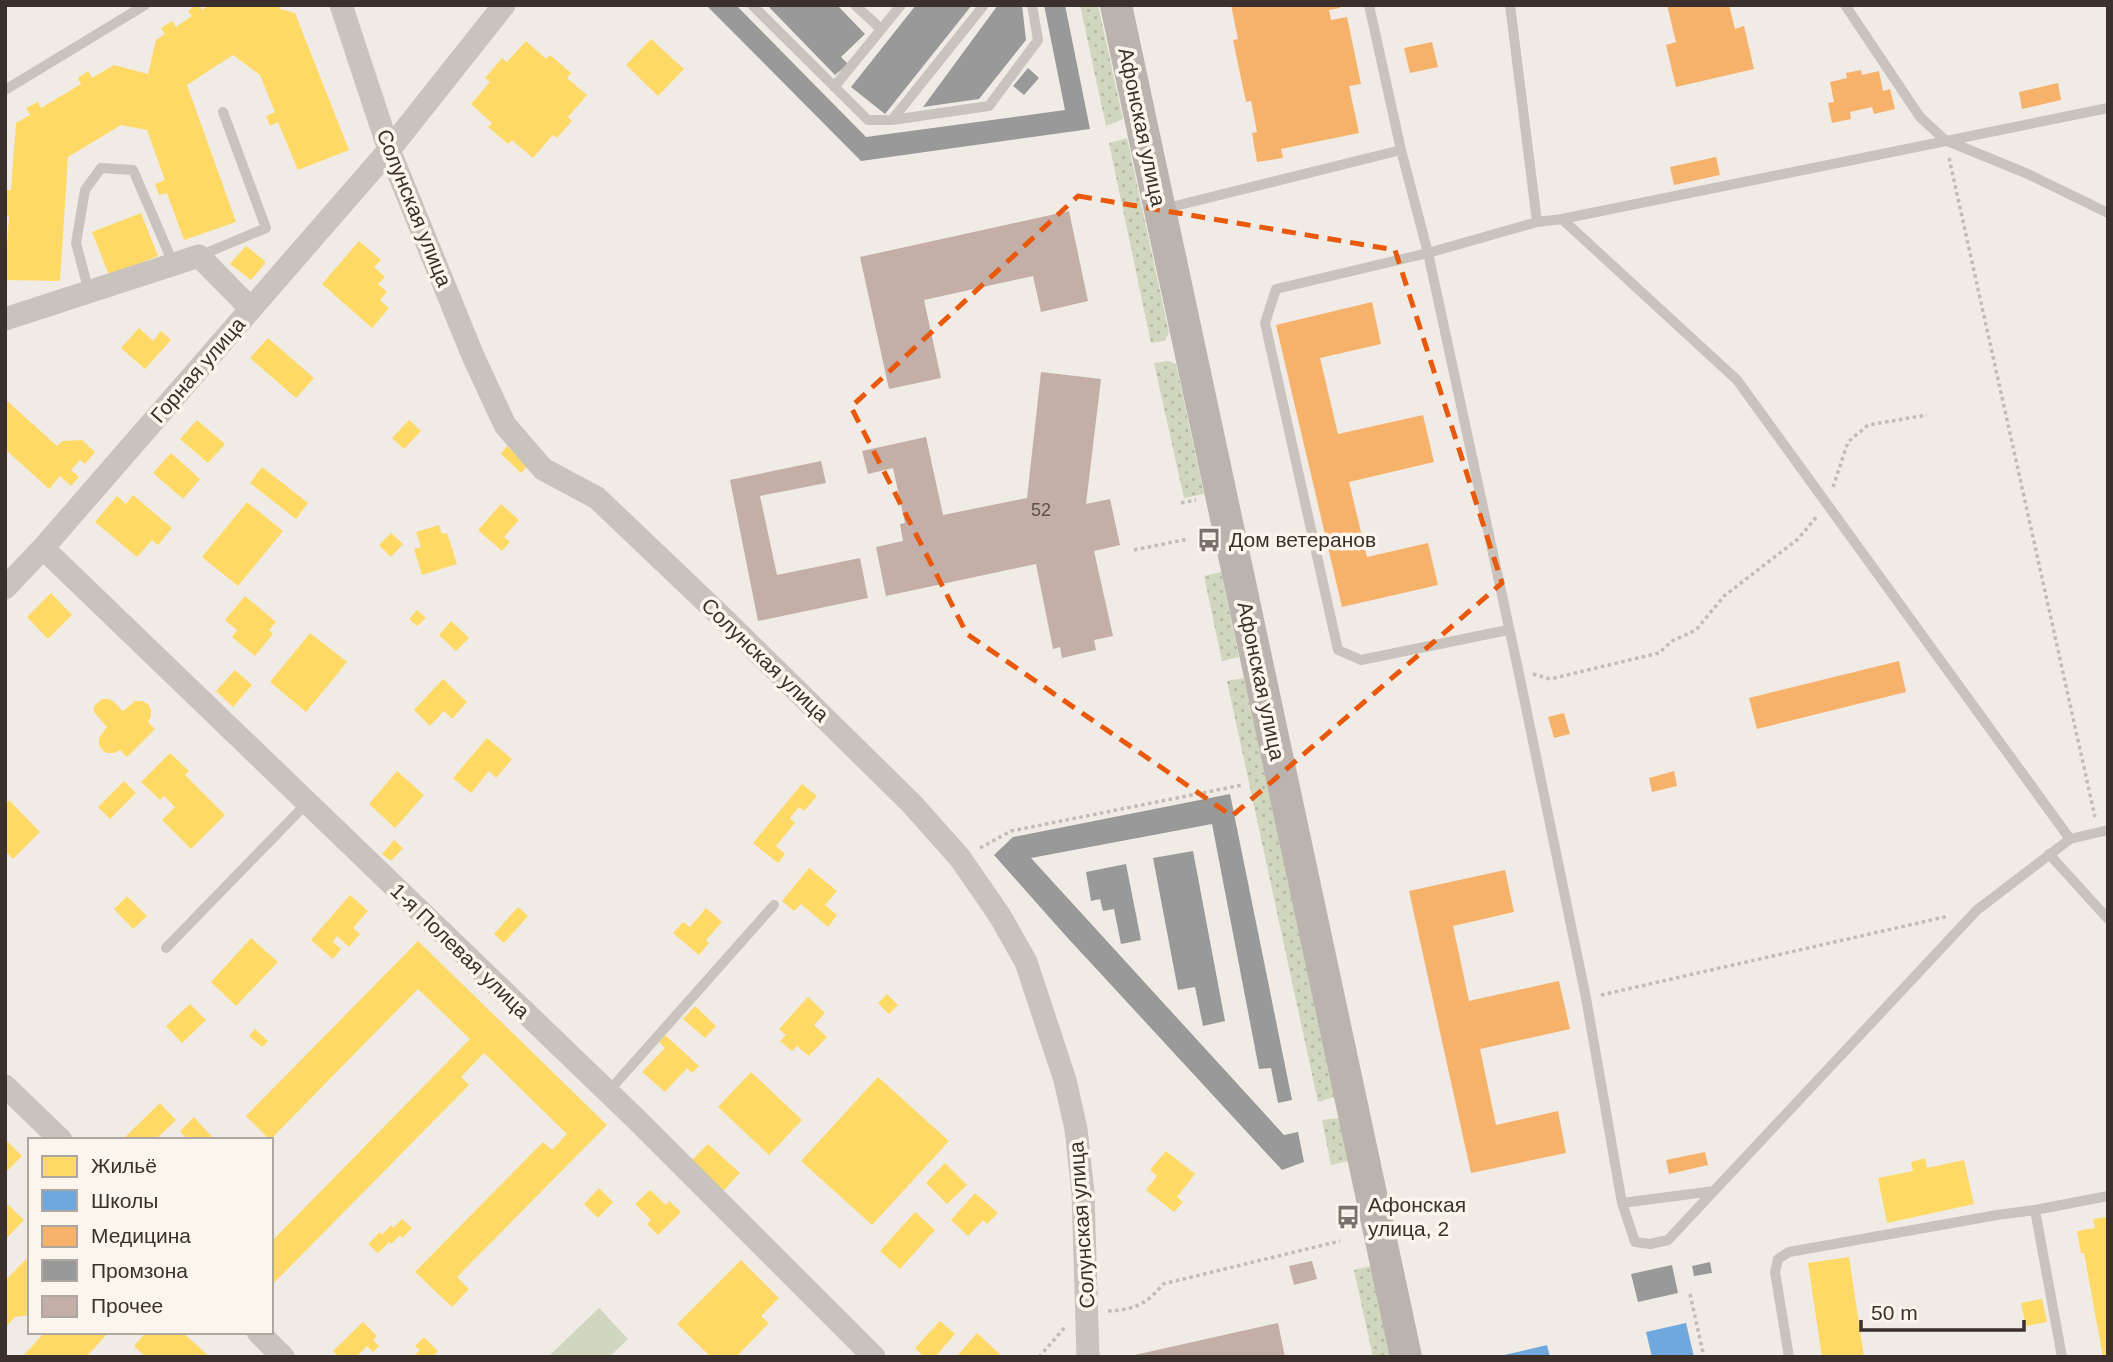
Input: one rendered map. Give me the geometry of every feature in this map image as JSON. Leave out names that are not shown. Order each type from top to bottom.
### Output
[{"type":"street","name":"Солунская улица","points":[[341,5],[389,150],[473,356],[505,425],[543,469],[597,498],[912,804],[960,859],[1000,916],[1026,962],[1065,1080],[1076,1129],[1083,1193],[1088,1357]]},
{"type":"street","name":"Горная улица","points":[[5,588],[43,548],[389,150],[505,5]]},
{"type":"street","name":"Афонская улица","points":[[1116,5],[1406,1357]]},
{"type":"street","points":[[5,319],[199,256],[251,309]]},
{"type":"street","name":"1-я Полевая улица","points":[[43,548],[608,1092],[874,1357]]},
{"type":"street","points":[[5,1086],[59,1138]]},
{"type":"street","points":[[260,1334],[283,1357]]},
{"type":"lane","points":[[5,90],[145,5]]},
{"type":"lane","points":[[752,5],[868,120],[891,120],[989,106],[1038,40],[1032,5]]},
{"type":"lane","points":[[855,5],[881,29]]},
{"type":"lane","points":[[834,87],[901,5]]},
{"type":"lane","points":[[891,120],[984,5]]},
{"type":"lane","points":[[1369,5],[1401,150],[1428,253],[1518,669],[1586,998],[1622,1203],[1635,1242],[1650,1244],[1668,1240],[1977,910],[2070,839],[2103,831]]},
{"type":"lane","points":[[1510,5],[1536,222]]},
{"type":"lane","points":[[1845,5],[1920,117],[1945,140],[2028,174],[2108,213]]},
{"type":"lane","points":[[1508,630],[1361,660],[1338,650],[1265,323],[1276,289],[1428,253],[1536,222],[1562,219],[2108,108]]},
{"type":"lane","points":[[199,256],[266,228],[223,112]]},
{"type":"lane","points":[[1160,209],[1401,150]]},
{"type":"lane","points":[[89,292],[76,243],[85,190],[101,168],[133,170],[174,265]]},
{"type":"lane","points":[[1562,219],[1737,380],[2070,839]]},
{"type":"lane","points":[[166,948],[307,803]]},
{"type":"lane","points":[[2049,854],[2108,919]]},
{"type":"lane","points":[[608,1092],[774,905]]},
{"type":"lane","points":[[1622,1203],[1714,1191]]},
{"type":"lane","points":[[1788,1357],[1775,1272],[1778,1259],[1789,1252],[2108,1196]]},
{"type":"lane","points":[[2035,1210],[2062,1357]]},
{"type":"path","points":[[1945,140],[2103,831]]},
{"type":"path","points":[[1518,669],[1550,679],[1659,653],[1672,641],[1696,630],[1724,596],[1798,539],[1827,503],[1848,442],[1868,425],[1927,415]]},
{"type":"path","points":[[1181,503],[1204,498]]},
{"type":"path","points":[[1133,550],[1188,539]]},
{"type":"path","points":[[960,859],[1011,831],[1242,785]]},
{"type":"path","points":[[1586,998],[1977,910]]},
{"type":"path","points":[[1039,1357],[1063,1328],[1088,1312],[1126,1310],[1152,1298],[1163,1284],[1340,1241]]},
{"type":"path","points":[[1690,1294],[1704,1357]]},
{"type":"highlighted area","points":[[1078,196],[1395,250],[1502,583],[1232,816],[967,634],[851,407]]},
{"type":"green space","points":[[1080,5],[1098,5],[1123,119],[1106,126]]},
{"type":"green space","points":[[1127,138],[1169,333],[1164,341],[1151,343],[1109,143]]},
{"type":"green space","points":[[1168,361],[1176,364],[1204,494],[1184,498],[1154,363]]},
{"type":"green space","points":[[1221,572],[1239,657],[1222,661],[1204,576]]},
{"type":"green space","points":[[1244,678],[1334,1097],[1318,1102],[1227,681]]},
{"type":"green space","points":[[1339,1118],[1348,1161],[1331,1165],[1322,1120]]},
{"type":"green space","points":[[1371,1266],[1390,1357],[1373,1357],[1354,1270]]},
{"type":"green space","points":[[599,1308],[628,1339],[609,1357],[548,1357]]},
{"type":"building: Жильё","points":[[196,5],[202,10],[209,5],[281,5],[280,9],[295,13],[349,150],[298,170],[278,122],[270,126],[266,116],[275,112],[260,75],[233,55],[187,85],[236,222],[184,240],[167,193],[159,195],[155,184],[165,180],[147,130],[121,125],[68,157],[60,281],[5,280],[9,216],[5,216],[5,190],[11,190],[16,123],[30,115],[26,108],[38,102],[41,108],[81,84],[78,78],[88,71],[92,78],[114,65],[148,74],[156,40],[165,34],[161,28],[172,21],[176,27],[192,16],[188,11]]},
{"type":"building: Жильё","points":[[651,39],[684,69],[658,96],[626,65]]},
{"type":"building: Жильё","points":[[526,41],[546,59],[550,55],[571,73],[567,78],[587,95],[568,117],[572,121],[557,138],[553,135],[533,158],[512,140],[508,144],[488,127],[492,123],[471,104],[490,82],[485,78],[502,58],[507,62]]},
{"type":"building: Жильё","points":[[141,213],[158,256],[109,275],[92,232]]},
{"type":"building: Жильё","points":[[359,241],[381,260],[374,267],[385,277],[378,284],[387,292],[380,300],[389,308],[372,328],[322,284]]},
{"type":"building: Жильё","points":[[246,246],[266,262],[251,280],[230,264]]},
{"type":"building: Жильё","points":[[139,328],[153,341],[161,331],[171,340],[145,369],[121,348]]},
{"type":"building: Жильё","points":[[268,338],[314,378],[296,398],[250,358]]},
{"type":"building: Жильё","points":[[5,399],[57,446],[62,441],[82,440],[95,452],[85,464],[80,460],[71,470],[79,477],[71,486],[60,476],[49,489],[5,449]]},
{"type":"building: Жильё","points":[[197,420],[225,444],[208,463],[180,439]]},
{"type":"building: Жильё","points":[[409,420],[421,431],[404,449],[392,438]]},
{"type":"building: Жильё","points":[[507,446],[528,465],[521,473],[501,454]]},
{"type":"building: Жильё","points":[[171,453],[200,479],[183,499],[153,473]]},
{"type":"building: Жильё","points":[[262,467],[308,503],[296,519],[250,483]]},
{"type":"building: Жильё","points":[[133,495],[172,528],[158,545],[152,540],[137,557],[95,522],[117,496],[126,504]]},
{"type":"building: Жильё","points":[[247,502],[283,531],[238,586],[202,557]]},
{"type":"building: Жильё","points":[[501,504],[519,520],[504,537],[510,542],[502,551],[478,530]]},
{"type":"building: Жильё","points":[[439,525],[442,534],[447,533],[457,564],[422,575],[414,549],[421,547],[416,532]]},
{"type":"building: Жильё","points":[[391,533],[403,544],[391,557],[379,545]]},
{"type":"building: Жильё","points":[[51,593],[72,615],[48,639],[27,617]]},
{"type":"building: Жильё","points":[[245,596],[276,622],[269,630],[273,634],[255,656],[232,637],[237,630],[225,620]]},
{"type":"building: Жильё","points":[[417,610],[426,618],[417,626],[409,619]]},
{"type":"building: Жильё","points":[[451,621],[469,638],[456,651],[439,635]]},
{"type":"building: Жильё","points":[[310,633],[347,662],[306,712],[270,682]]},
{"type":"building: Жильё","points":[[235,670],[252,685],[233,707],[216,691]]},
{"type":"building: Жильё","points":[[443,679],[467,702],[452,719],[444,711],[430,726],[414,710]]},
{"type":"building: Жильё","points":[[102,699],[113,701],[123,711],[135,701],[148,704],[151,710],[148,722],[155,729],[127,757],[120,750],[107,753],[99,745],[99,738],[107,727],[94,712],[94,706]]},
{"type":"building: Жильё","points":[[487,738],[512,759],[496,778],[489,771],[471,793],[453,778]]},
{"type":"building: Жильё","points":[[170,753],[189,771],[185,775],[225,815],[191,849],[162,820],[175,807],[164,796],[160,800],[141,782]]},
{"type":"building: Жильё","points":[[397,771],[424,795],[395,828],[369,804]]},
{"type":"building: Жильё","points":[[124,781],[136,793],[110,819],[98,807]]},
{"type":"building: Жильё","points":[[802,784],[817,796],[804,811],[799,807],[790,818],[795,823],[776,846],[785,854],[778,863],[753,843]]},
{"type":"building: Жильё","points":[[9,800],[40,832],[13,859],[5,851],[5,805]]},
{"type":"building: Жильё","points":[[394,840],[403,848],[391,861],[382,854]]},
{"type":"building: Жильё","points":[[809,868],[837,891],[825,905],[837,915],[828,927],[801,904],[794,911],[782,901]]},
{"type":"building: Жильё","points":[[350,895],[368,911],[353,928],[360,934],[349,947],[337,936],[333,942],[341,949],[333,959],[311,940]]},
{"type":"building: Жильё","points":[[127,896],[147,916],[133,929],[114,909]]},
{"type":"building: Жильё","points":[[518,907],[528,916],[504,943],[494,934]]},
{"type":"building: Жильё","points":[[706,908],[722,922],[706,940],[709,943],[699,955],[673,933],[683,922],[690,927]]},
{"type":"building: Жильё","points":[[251,938],[278,962],[236,1006],[211,982]]},
{"type":"building: Жильё","points":[[418,941],[607,1125],[457,1277],[469,1289],[452,1307],[415,1272],[543,1142],[552,1150],[567,1134],[484,1053],[461,1077],[469,1085],[273,1284],[273,1240],[470,1039],[418,989],[272,1138],[268,1138],[246,1116]]},
{"type":"building: Жильё","points":[[887,994],[898,1005],[889,1014],[878,1003]]},
{"type":"building: Жильё","points":[[808,997],[825,1013],[814,1025],[827,1037],[809,1056],[797,1046],[792,1051],[780,1041],[786,1035],[779,1029]]},
{"type":"building: Жильё","points":[[190,1004],[206,1020],[182,1043],[166,1026]]},
{"type":"building: Жильё","points":[[695,1006],[716,1026],[705,1038],[683,1019]]},
{"type":"building: Жильё","points":[[255,1029],[268,1041],[262,1047],[249,1036]]},
{"type":"building: Жильё","points":[[665,1035],[699,1066],[692,1073],[687,1068],[665,1092],[642,1072],[665,1048],[659,1042]]},
{"type":"building: Жильё","points":[[751,1072],[802,1120],[769,1155],[718,1107]]},
{"type":"building: Жильё","points":[[878,1077],[949,1141],[872,1225],[801,1161]]},
{"type":"building: Жильё","points":[[160,1103],[176,1120],[157,1138],[124,1138]]},
{"type":"building: Жильё","points":[[194,1117],[213,1138],[186,1138],[180,1131]]},
{"type":"building: Жильё","points":[[5,1139],[22,1156],[5,1173]]},
{"type":"building: Жильё","points":[[708,1144],[740,1173],[722,1192],[690,1162]]},
{"type":"building: Жильё","points":[[1166,1151],[1195,1174],[1177,1197],[1183,1202],[1174,1212],[1146,1190],[1157,1176],[1150,1170]]},
{"type":"building: Жильё","points":[[1925,1158],[1927,1168],[1964,1160],[1974,1204],[1887,1223],[1878,1178],[1913,1171],[1911,1162]]},
{"type":"building: Жильё","points":[[945,1163],[967,1185],[947,1204],[926,1183]]},
{"type":"building: Жильё","points":[[599,1188],[613,1202],[598,1218],[584,1204]]},
{"type":"building: Жильё","points":[[650,1190],[666,1205],[669,1201],[681,1212],[658,1235],[647,1224],[651,1220],[635,1204]]},
{"type":"building: Жильё","points":[[975,1193],[998,1213],[987,1224],[983,1220],[968,1236],[951,1220]]},
{"type":"building: Жильё","points":[[5,1202],[24,1220],[5,1240]]},
{"type":"building: Жильё","points":[[915,1212],[935,1230],[900,1269],[880,1251]]},
{"type":"building: Жильё","points":[[2108,1217],[2108,1357],[2103,1357],[2084,1253],[2081,1253],[2077,1231],[2095,1228],[2093,1219]]},
{"type":"building: Жильё","points":[[402,1219],[412,1228],[402,1238],[400,1235],[378,1253],[368,1244],[380,1232],[382,1235],[391,1225],[393,1228]]},
{"type":"building: Жильё","points":[[28,1257],[28,1315],[15,1317],[5,1328],[5,1281]]},
{"type":"building: Жильё","points":[[1849,1257],[1864,1357],[1822,1357],[1808,1263]]},
{"type":"building: Жильё","points":[[741,1260],[779,1298],[761,1316],[769,1323],[736,1357],[711,1357],[677,1324]]},
{"type":"building: Жильё","points":[[2042,1299],[2047,1322],[2026,1326],[2021,1303]]},
{"type":"building: Жильё","points":[[940,1321],[955,1334],[935,1357],[924,1357],[915,1348]]},
{"type":"building: Жильё","points":[[363,1322],[377,1336],[373,1340],[379,1346],[373,1352],[367,1346],[356,1357],[339,1357],[333,1351]]},
{"type":"building: Жильё","points":[[977,1333],[1003,1357],[956,1357]]},
{"type":"building: Жильё","points":[[43,1334],[107,1334],[86,1357],[22,1357]]},
{"type":"building: Жильё","points":[[144,1334],[184,1334],[210,1357],[146,1357],[134,1346]]},
{"type":"building: Жильё","points":[[424,1337],[438,1351],[432,1357],[413,1357],[420,1350],[415,1346]]},
{"type":"building: Школы","points":[[1686,1323],[1694,1357],[1652,1357],[1646,1332]]},
{"type":"building: Школы","points":[[1547,1345],[1550,1357],[1500,1357],[1500,1356]]},
{"type":"building: Медицина","points":[[1231,5],[1339,5],[1340,8],[1329,10],[1331,20],[1347,17],[1361,84],[1349,86],[1359,133],[1281,149],[1283,158],[1257,162],[1252,133],[1257,132],[1251,101],[1246,102],[1233,40],[1238,39]]},
{"type":"building: Медицина","points":[[1667,5],[1729,5],[1735,29],[1744,26],[1754,69],[1676,87],[1666,45],[1676,42]]},
{"type":"building: Медицина","points":[[1432,42],[1438,67],[1410,73],[1404,48]]},
{"type":"building: Медицина","points":[[1861,70],[1862,75],[1879,71],[1883,91],[1890,89],[1895,109],[1874,114],[1872,107],[1850,112],[1851,119],[1832,123],[1828,103],[1834,102],[1830,82],[1847,78],[1846,73]]},
{"type":"building: Медицина","points":[[2058,83],[2061,100],[2022,109],[2019,92]]},
{"type":"building: Медицина","points":[[1716,157],[1720,175],[1674,185],[1670,167]]},
{"type":"building: Медицина","points":[[1372,302],[1381,344],[1320,358],[1338,434],[1423,415],[1434,462],[1349,482],[1367,557],[1428,543],[1438,585],[1342,607],[1276,325]]},
{"type":"building: Медицина","points":[[1899,661],[1906,692],[1757,729],[1749,698]]},
{"type":"building: Медицина","points":[[1564,713],[1570,734],[1554,738],[1548,717]]},
{"type":"building: Медицина","points":[[1674,771],[1677,786],[1652,792],[1649,778]]},
{"type":"building: Медицина","points":[[1505,870],[1514,912],[1453,926],[1469,1001],[1559,981],[1570,1029],[1480,1049],[1496,1125],[1558,1111],[1566,1153],[1471,1173],[1409,891]]},
{"type":"building: Медицина","points":[[1705,1152],[1708,1165],[1669,1174],[1666,1160]]},
{"type":"building: Промзона","points":[[706,5],[736,5],[866,137],[1065,110],[1044,5],[1065,5],[1090,129],[861,161]]},
{"type":"building: Промзона","points":[[767,5],[837,5],[865,34],[841,57],[848,64],[835,75]]},
{"type":"building: Промзона","points":[[916,5],[972,5],[885,114],[851,87]]},
{"type":"building: Промзона","points":[[998,5],[1022,5],[1026,40],[979,99],[923,107]]},
{"type":"building: Промзона","points":[[1028,68],[1039,78],[1024,95],[1013,86]]},
{"type":"building: Промзона","points":[[1230,794],[1292,1100],[1278,1103],[1271,1068],[1259,1069],[1212,824],[1031,858],[1284,1135],[1298,1132],[1304,1162],[1282,1170],[994,855],[1013,837]]},
{"type":"building: Промзона","points":[[1193,851],[1225,1021],[1203,1026],[1195,987],[1178,990],[1153,858]]},
{"type":"building: Промзона","points":[[1126,864],[1141,940],[1121,944],[1114,909],[1103,911],[1100,899],[1091,901],[1086,872]]},
{"type":"building: Промзона","points":[[1710,1262],[1712,1273],[1694,1276],[1692,1266]]},
{"type":"building: Промзона","points":[[1672,1265],[1678,1293],[1638,1302],[1631,1274]]},
{"type":"building: Прочее","points":[[1069,211],[1088,301],[1041,312],[1033,276],[924,300],[941,378],[889,389],[860,257]]},
{"type":"building: Прочее","points":[[1041,372],[1101,379],[1086,504],[1110,499],[1120,545],[1094,551],[1113,636],[1094,640],[1096,650],[1062,658],[1060,647],[1053,649],[1036,564],[886,596],[876,547],[903,541],[900,524],[905,523],[893,468],[868,474],[862,451],[926,437],[943,515],[1027,498]]},
{"type":"building: Прочее","points":[[821,461],[826,483],[760,496],[777,575],[860,558],[868,598],[758,621],[730,480]]},
{"type":"building: Прочее","points":[[1312,1261],[1317,1279],[1294,1285],[1289,1266]]},
{"type":"building: Прочее","points":[[1278,1323],[1285,1357],[1130,1357],[1130,1356]]},
{"type":"place","name":"Дом ветеранов","points":[[1209,540]]},
{"type":"place","name":"Афонская улица, 2","points":[[1348,1217]]}]
